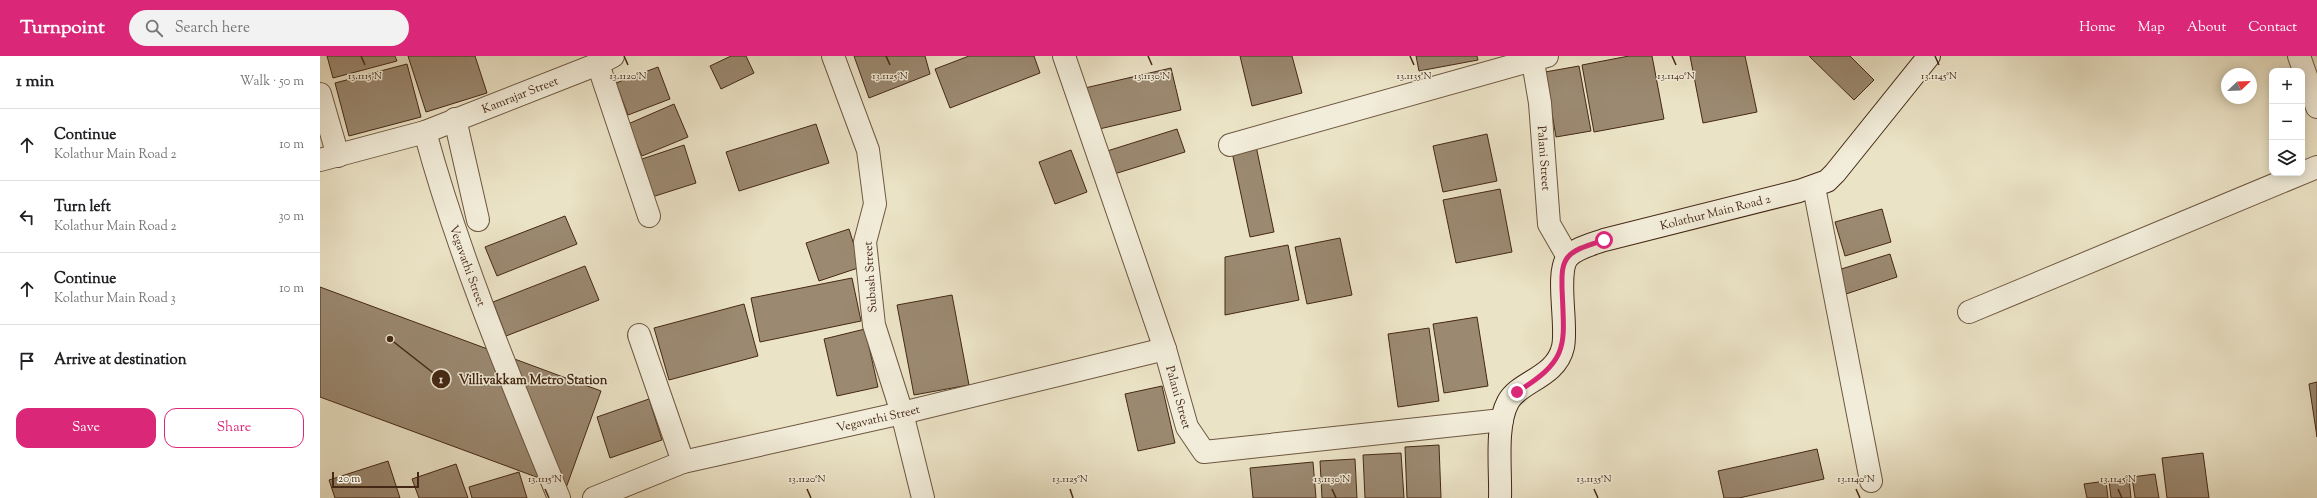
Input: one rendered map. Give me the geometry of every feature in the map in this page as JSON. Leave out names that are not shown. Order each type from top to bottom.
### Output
[{"type":"street","name":"Subash Street","points":[[833,56],[868,150],[875,204],[865,242],[874,325],[902,412],[923,498]]},
{"type":"street","name":"Palani Street","points":[[1064,56],[1165,348],[1187,426],[1204,452],[1502,420]]},
{"type":"street","name":"Kolathur Main Road 2","points":[[1568,257],[1584,247],[1604,240],[1814,187],[1827,181],[1929,56]]},
{"type":"street","points":[[2299,56],[2317,107]]},
{"type":"street","name":"Palani Street","points":[[1537,57],[1549,224],[1568,257]]},
{"type":"street","points":[[1230,145],[1537,57]]},
{"type":"street","points":[[606,60],[649,216]]},
{"type":"street","name":"Kamrajar Street","points":[[425,132],[606,60]]},
{"type":"street","points":[[320,94],[329,158],[425,132]]},
{"type":"street","points":[[455,119],[478,220]]},
{"type":"street","name":"Vegavathi Street","points":[[425,132],[455,230],[525,416],[559,498]]},
{"type":"street","points":[[1969,312],[2317,167]]},
{"type":"street","points":[[1814,187],[1871,481]]},
{"type":"street","points":[[1500,498],[1502,420],[1508,401],[1517,392],[1546,373],[1554,363],[1563,347],[1562,273],[1568,257]]},
{"type":"street","points":[[639,335],[683,462]]},
{"type":"street","name":"Vegavathi Street","points":[[594,498],[683,462],[902,412],[1165,348]]},
{"type":"building","points":[[327,56],[395,56],[397,61],[333,78]]},
{"type":"building","points":[[408,56],[475,56],[487,93],[426,112]]},
{"type":"building","points":[[731,56],[746,56],[754,73],[721,89],[710,66]]},
{"type":"building","points":[[854,56],[925,56],[930,74],[869,98]]},
{"type":"building","points":[[969,56],[1034,56],[1040,73],[950,108],[935,69]]},
{"type":"building","points":[[1240,56],[1292,56],[1302,93],[1252,106]]},
{"type":"building","points":[[1416,56],[1477,56],[1478,60],[1419,71]]},
{"type":"building","points":[[1629,56],[1652,56],[1664,119],[1594,132],[1582,65]]},
{"type":"building","points":[[1690,56],[1745,56],[1757,112],[1703,123]]},
{"type":"building","points":[[1809,56],[1850,56],[1874,80],[1854,100]]},
{"type":"building","points":[[407,64],[421,117],[349,136],[335,83]]},
{"type":"building","points":[[1579,66],[1591,131],[1556,137],[1545,72]]},
{"type":"building","points":[[658,67],[670,99],[628,115],[616,83]]},
{"type":"building","points":[[1171,68],[1181,110],[1095,130],[1085,88]]},
{"type":"building","points":[[674,104],[688,137],[642,156],[628,124]]},
{"type":"building","points":[[816,124],[829,163],[739,191],[726,152]]},
{"type":"building","points":[[1177,129],[1185,152],[1111,175],[1104,152]]},
{"type":"building","points":[[1487,134],[1497,181],[1443,192],[1433,146]]},
{"type":"building","points":[[684,145],[696,183],[652,197],[639,160]]},
{"type":"building","points":[[1256,146],[1274,232],[1250,237],[1232,152]]},
{"type":"building","points":[[1071,150],[1087,192],[1055,204],[1039,162]]},
{"type":"building","points":[[1500,189],[1512,252],[1456,263],[1443,200]]},
{"type":"building","points":[[1882,209],[1891,242],[1845,256],[1835,222]]},
{"type":"building","points":[[565,216],[577,244],[497,276],[485,247]]},
{"type":"building","points":[[849,229],[861,267],[819,281],[806,243]]},
{"type":"building","points":[[1340,238],[1352,295],[1307,304],[1295,247]]},
{"type":"building","points":[[1288,245],[1299,300],[1225,315],[1225,257]]},
{"type":"building","points":[[1890,254],[1897,277],[1846,294],[1838,270]]},
{"type":"building","points":[[585,266],[599,300],[506,336],[493,302]]},
{"type":"building","points":[[852,278],[861,321],[760,342],[751,298]]},
{"type":"building","points":[[320,287],[601,391],[566,488],[320,397]]},
{"type":"building","points":[[952,295],[969,385],[914,395],[897,305]]},
{"type":"building","points":[[744,304],[758,356],[669,380],[654,328]]},
{"type":"building","points":[[1477,317],[1488,386],[1444,393],[1433,324]]},
{"type":"building","points":[[1429,328],[1439,401],[1398,407],[1388,334]]},
{"type":"building","points":[[865,329],[878,387],[837,396],[824,339]]},
{"type":"building","points":[[2317,382],[2317,437],[2309,384]]},
{"type":"building","points":[[1162,386],[1175,443],[1138,451],[1125,394]]},
{"type":"building","points":[[649,399],[662,440],[610,458],[597,417]]},
{"type":"building","points":[[1439,445],[1441,498],[1407,498],[1405,447]]},
{"type":"building","points":[[1817,449],[1824,479],[1739,498],[1724,498],[1718,471]]},
{"type":"building","points":[[1401,453],[1404,498],[1365,498],[1363,455]]},
{"type":"building","points":[[2203,453],[2209,498],[2167,498],[2162,458]]},
{"type":"building","points":[[1355,459],[1357,498],[1322,498],[1320,461]]},
{"type":"building","points":[[388,461],[400,498],[335,498],[329,480]]},
{"type":"building","points":[[1313,462],[1316,498],[1253,498],[1250,468]]},
{"type":"building","points":[[456,464],[468,498],[419,498],[412,479]]},
{"type":"building","points":[[519,472],[527,498],[472,498],[469,487]]},
{"type":"building","points":[[2155,474],[2159,498],[2135,498],[2132,477]]},
{"type":"building","points":[[2129,478],[2131,498],[2111,498],[2109,481]]},
{"type":"building","points":[[2106,481],[2108,498],[2087,498],[2084,484]]},
{"type":"place","name":"Villivakkam Metro Station","points":[[390,339]]},
{"type":"route","points":[[1517,392],[1546,373],[1554,363],[1563,347],[1564,323],[1562,273],[1568,257],[1584,247],[1604,240]]}]
